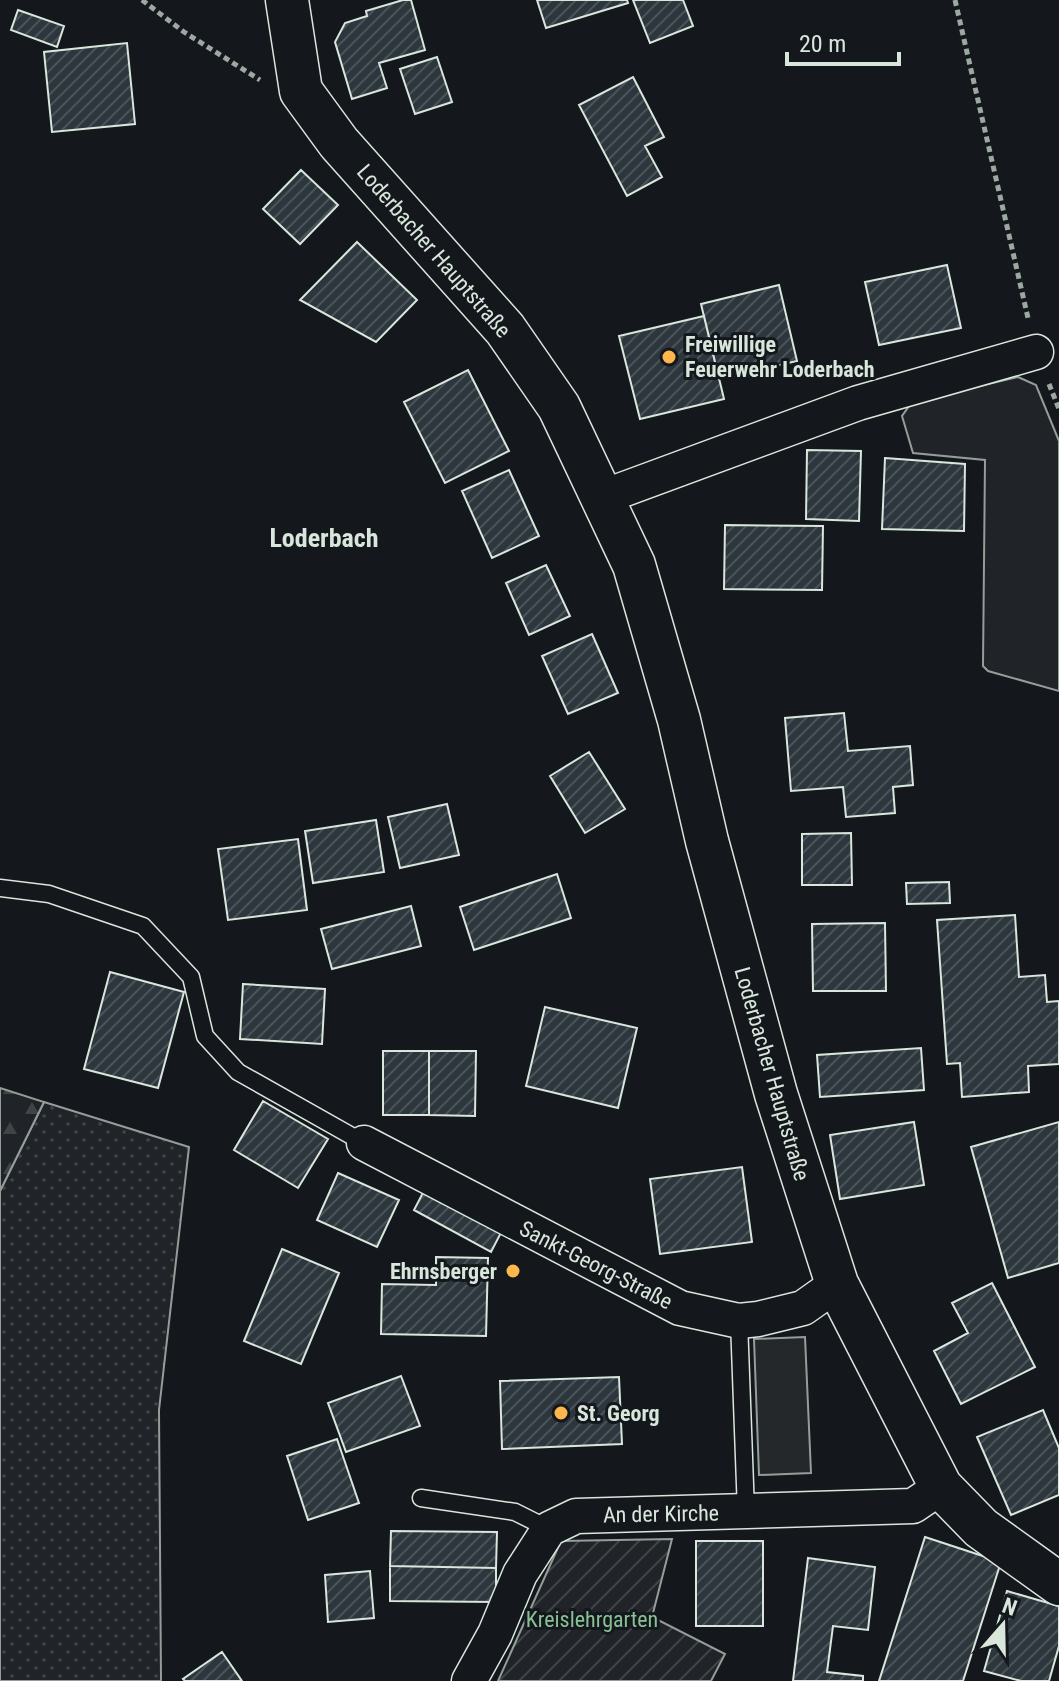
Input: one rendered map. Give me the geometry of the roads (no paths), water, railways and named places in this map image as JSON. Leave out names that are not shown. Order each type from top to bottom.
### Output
[{"type":"street","name":"Loderbacher Hauptstraße","points":[[287,0],[301,91],[339,143],[505,329],[559,407],[634,565],[679,720],[707,841],[776,1094],[837,1284],[941,1487],[981,1528],[1059,1584]]},
{"type":"street","points":[[603,497],[858,403],[1036,352]]},
{"type":"street","name":"Sankt-Georg-Straße","points":[[364,1143],[614,1277],[680,1308],[739,1321],[803,1308],[837,1284]]},
{"type":"street","name":"An der Kirche","points":[[549,1529],[576,1516],[913,1506],[941,1487]]},
{"type":"street","points":[[469,1681],[495,1634],[520,1574],[549,1529]]},
{"type":"lane","points":[[0,888],[49,894],[143,926],[191,977],[205,1036],[238,1072],[364,1143]]},
{"type":"lane","points":[[739,1321],[746,1512]]},
{"type":"lane","points":[[421,1498],[515,1512],[549,1529]]},
{"type":"place","name":"Freiwillige Feuerwehr Loderbach","points":[[669,357]]},
{"type":"place","name":"Ehrnsberger","points":[[513,1271]]},
{"type":"place","name":"St. Georg","points":[[561,1413]]},
{"type":"district","name":"Loderbach","points":[[324,538]]},
{"type":"park label","name":"Kreislehrgarten","points":[[592,1619]]}]
